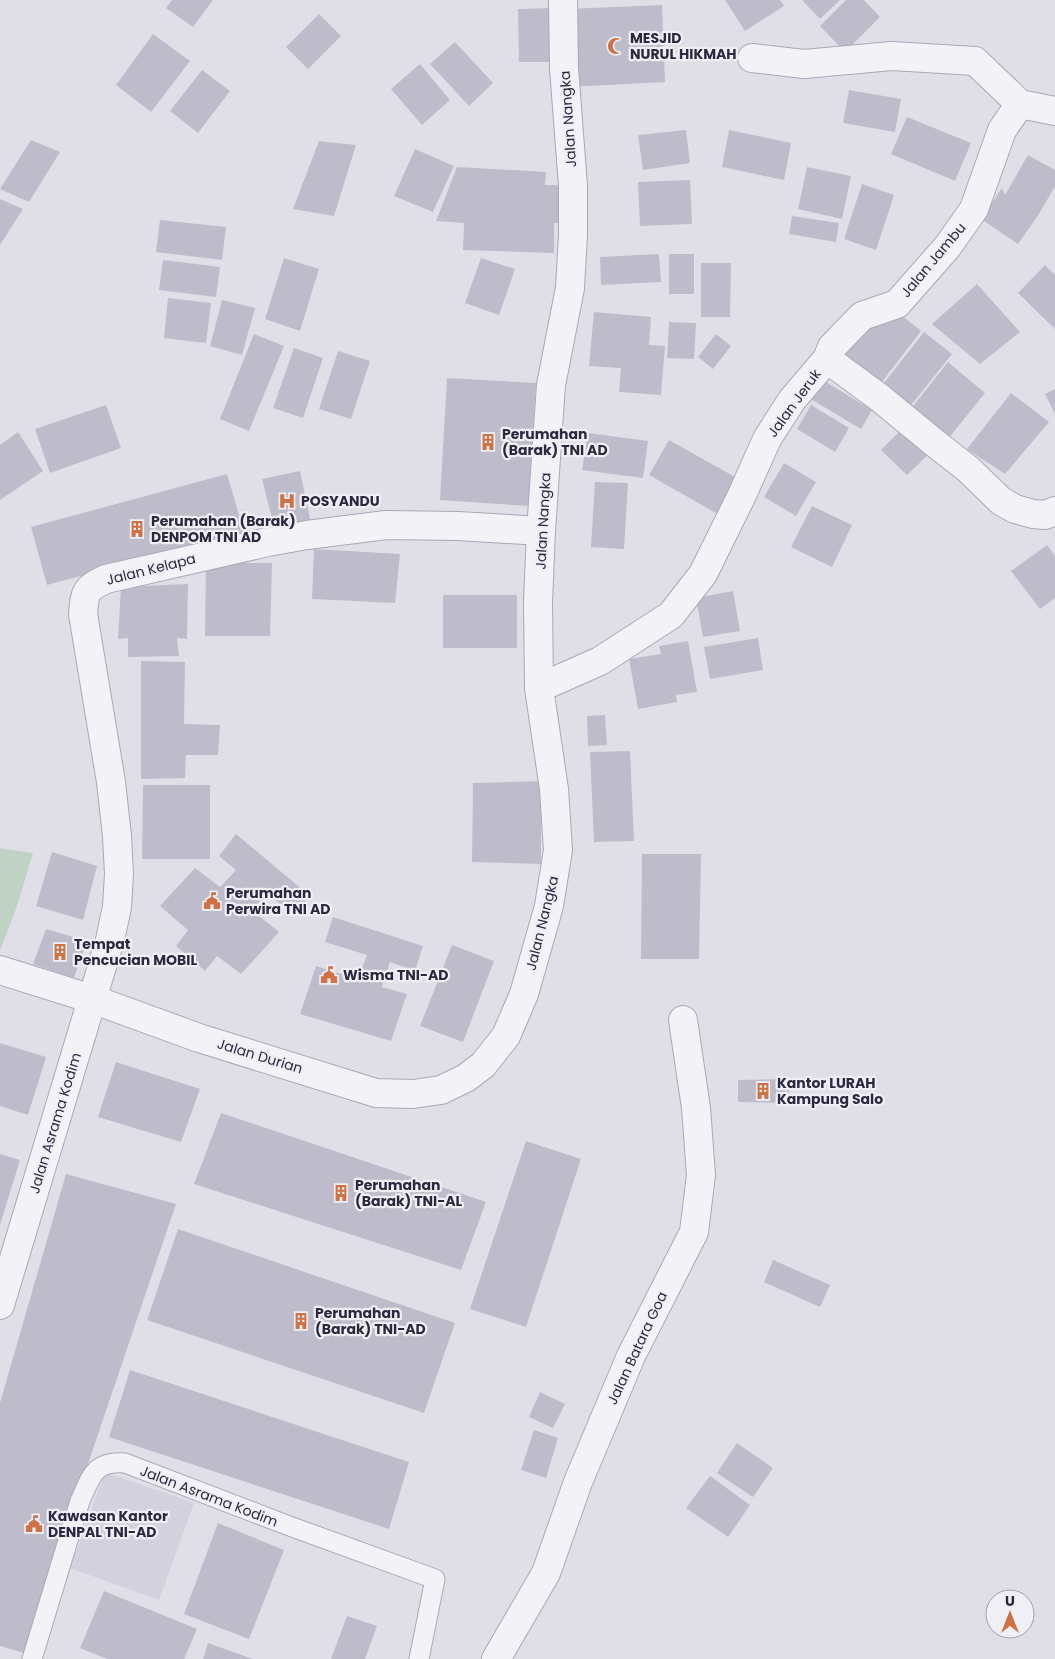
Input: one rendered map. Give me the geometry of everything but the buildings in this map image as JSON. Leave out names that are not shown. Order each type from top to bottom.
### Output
[{"type":"street","name":"Jalan Nangka","points":[[506,1036],[524,994],[549,906],[558,850],[554,789],[539,688],[538,602],[541,531],[552,385],[557,348],[570,288],[571,270],[572,186],[564,68],[563,0]]},
{"type":"street","points":[[752,58],[804,64],[892,56],[975,61],[1020,104],[1055,111]]},
{"type":"street","name":"Jalan Jambu","points":[[827,359],[832,347],[862,316],[897,304],[948,246],[974,209],[1002,130],[1020,104]]},
{"type":"street","name":"Jalan Jeruk","points":[[539,688],[600,661],[671,615],[703,574],[767,439],[792,400],[827,359],[880,398],[968,469],[1001,501],[1016,509],[1033,514],[1045,515],[1055,511]]},
{"type":"street","name":"Jalan Kelapa","points":[[92,999],[114,924],[119,874],[111,782],[83,614],[84,597],[90,587],[106,579],[236,548],[307,535],[386,525],[458,526],[541,531]]},
{"type":"street","name":"Jalan Durian","points":[[0,970],[92,999],[199,1038],[376,1093],[413,1094],[441,1090],[466,1078],[483,1065],[506,1036]]},
{"type":"street","name":"Jalan Asrama Kodim","points":[[0,1304],[92,999]]},
{"type":"street","name":"Jalan Batara Goa","points":[[496,1659],[546,1573],[578,1482],[631,1356],[694,1232],[701,1175],[696,1108],[683,1020]]},
{"type":"lane","name":"Jalan Asrama Kodim","points":[[32,1659],[80,1500],[90,1480],[100,1466],[110,1462],[125,1463],[292,1528],[435,1578],[419,1659]]},
{"type":"shaded area","points":[[105,1472],[194,1503],[159,1600],[70,1568]]},
{"type":"green space","points":[[0,848],[33,853],[17,906],[0,951]]},
{"type":"place","name":"MESJID NURUL HIKMAH","points":[[616,46]]},
{"type":"place","name":"Perumahan (Barak) TNI AD","points":[[488,442]]},
{"type":"place","name":"POSYANDU","points":[[287,501]]},
{"type":"place","name":"Perumahan (Barak) DENPOM TNI AD","points":[[137,529]]},
{"type":"place","name":"Perumahan Perwira TNI AD","points":[[212,901]]},
{"type":"place","name":"Tempat Pencucian MOBIL","points":[[60,952]]},
{"type":"place","name":"Wisma TNI-AD","points":[[329,975]]},
{"type":"place","name":"Kantor LURAH Kampung Salo","points":[[763,1091]]},
{"type":"place","name":"Perumahan (Barak) TNI-AL","points":[[341,1193]]},
{"type":"place","name":"Perumahan (Barak) TNI-AD","points":[[301,1321]]},
{"type":"place","name":"Kawasan Kantor DENPAL TNI-AD","points":[[34,1524]]}]
